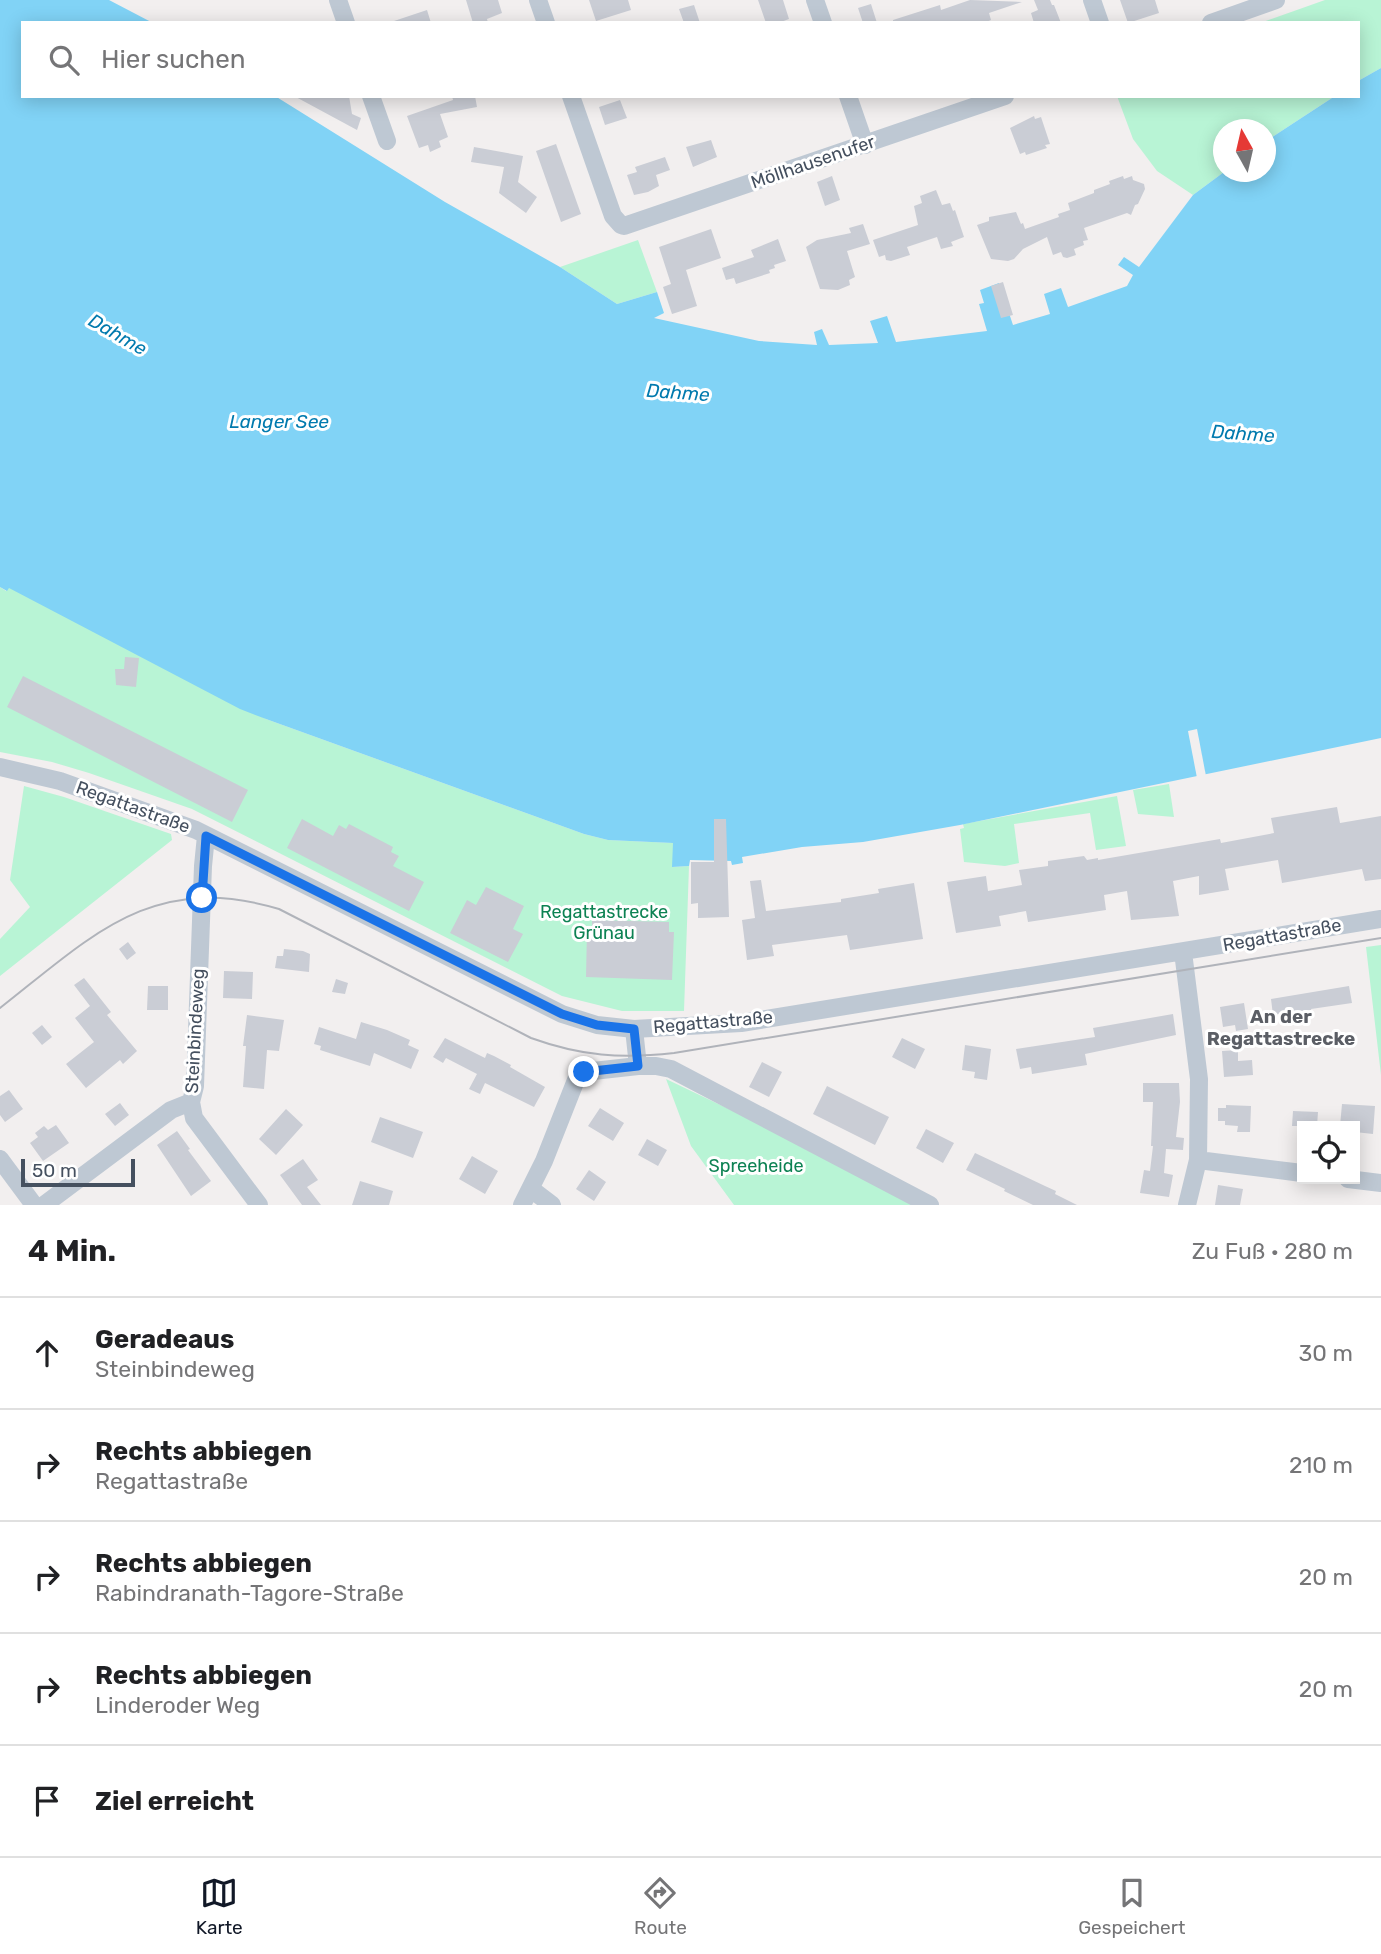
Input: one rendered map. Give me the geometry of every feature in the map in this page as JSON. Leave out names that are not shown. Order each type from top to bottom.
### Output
[{"type":"street","points":[[338,0],[345,21]]},
{"type":"street","points":[[538,0],[544,21]]},
{"type":"street","points":[[815,0],[821,21]]},
{"type":"street","points":[[1092,0],[1099,21]]},
{"type":"street","points":[[1217,21],[1276,0]]},
{"type":"street","points":[[372,98],[387,141]]},
{"type":"street","name":"Möllhausenufer","points":[[572,98],[613,216],[621,225],[637,223],[999,98]]},
{"type":"street","points":[[849,98],[865,145]]},
{"type":"street","name":"Regattastraße","points":[[0,767],[72,785],[196,830],[562,1014],[597,1025],[634,1029],[741,1023],[1381,919]]},
{"type":"street","name":"Steinbindeweg","points":[[206,836],[195,1086],[191,1102],[194,1118],[259,1205]]},
{"type":"street","points":[[1183,952],[1190,989],[1199,1079],[1198,1160],[1187,1205]]},
{"type":"street","points":[[634,1029],[638,1066]]},
{"type":"street","points":[[522,1205],[576,1080],[584,1072],[656,1066],[671,1069],[930,1205]]},
{"type":"street","points":[[44,1205],[171,1110],[191,1102]]},
{"type":"street","points":[[0,1159],[34,1205]]},
{"type":"street","points":[[1198,1160],[1297,1172]]},
{"type":"street","points":[[1360,1180],[1381,1183]]},
{"type":"street","points":[[531,1189],[552,1205]]},
{"type":"green space","points":[[1325,0],[1381,0],[1381,68],[1360,80],[1360,21],[1266,21]]},
{"type":"green space","points":[[1118,98],[1332,98],[1276,134],[1276,119],[1213,119],[1213,180],[1193,195],[1157,171],[1133,139]]},
{"type":"green space","points":[[638,240],[657,292],[617,304],[560,267]]},
{"type":"green space","name":"Regattastrecke Grünau","points":[[0,587],[6,591],[9,587],[266,719],[584,834],[608,840],[674,843],[673,867],[689,866],[684,1011],[622,1011],[562,996],[192,809],[52,762],[0,752]]},
{"type":"green space","points":[[1169,784],[1174,817],[1138,814],[1133,790]]},
{"type":"green space","points":[[24,786],[171,834],[172,840],[0,976],[0,939],[30,907],[10,880]]},
{"type":"green space","points":[[1117,796],[1126,846],[1096,850],[1090,813],[1014,824],[1019,863],[1005,866],[964,862],[960,829],[964,828],[963,824]]},
{"type":"green space","points":[[1381,945],[1381,1075],[1366,947]]},
{"type":"green space","name":"Spreeheide","points":[[666,1079],[930,1205],[734,1205],[691,1146]]},
{"type":"water","name":"Langer See","points":[[0,0],[109,0],[149,21],[21,21],[21,98],[278,98],[445,202],[560,267],[617,304],[657,292],[664,313],[654,318],[759,341],[817,345],[814,332],[822,329],[829,345],[878,343],[870,321],[887,316],[896,342],[987,331],[979,304],[984,303],[980,290],[999,283],[1013,325],[1050,314],[1044,294],[1061,288],[1068,307],[1127,286],[1133,275],[1118,265],[1124,257],[1139,267],[1193,195],[1213,180],[1276,182],[1276,134],[1332,98],[1360,98],[1360,80],[1381,68],[1381,738],[960,825],[863,842],[802,847],[742,857],[743,863],[732,865],[731,861],[690,860],[689,866],[672,867],[673,843],[608,840],[584,834],[266,719],[240,709],[9,588],[7,591],[0,587]]},
{"type":"pier","points":[[1197,729],[1206,776],[1197,778],[1188,731]]},
{"type":"building","points":[[466,0],[498,0],[502,13],[488,21],[472,21]]},
{"type":"building","points":[[589,0],[628,0],[631,10],[596,21]]},
{"type":"building","points":[[758,0],[783,0],[789,19],[765,21]]},
{"type":"building","points":[[970,0],[1022,2],[989,13],[991,20],[989,21],[893,21],[940,5],[941,10]]},
{"type":"building","points":[[1034,0],[1050,0],[1060,21],[1033,21],[1031,13],[1038,10]]},
{"type":"building","points":[[1120,0],[1155,0],[1159,13],[1127,21]]},
{"type":"building","points":[[871,4],[876,21],[862,21],[858,8]]},
{"type":"building","points":[[694,5],[699,21],[683,21],[679,9]]},
{"type":"building","points":[[427,10],[430,21],[394,21]]},
{"type":"building","points":[[298,98],[349,98],[352,114],[361,118],[357,130]]},
{"type":"building","points":[[475,98],[477,107],[440,114],[448,137],[439,141],[441,147],[430,152],[428,145],[419,148],[407,116],[453,100]]},
{"type":"building","points":[[620,100],[627,118],[605,125],[599,107]]},
{"type":"building","points":[[1034,116],[1035,119],[1041,117],[1050,144],[1045,145],[1047,148],[1026,155],[1025,152],[1020,154],[1010,128]]},
{"type":"building","points":[[711,140],[717,157],[693,167],[686,147]]},
{"type":"building","points":[[556,144],[581,214],[561,222],[536,151]]},
{"type":"building","points":[[474,147],[523,156],[518,182],[537,197],[526,213],[499,193],[504,167],[471,162]]},
{"type":"building","points":[[665,157],[670,170],[656,175],[659,186],[634,195],[627,175],[637,172],[635,167]]},
{"type":"building","points":[[832,176],[840,200],[825,206],[817,182]]},
{"type":"building","points":[[1123,176],[1124,179],[1132,176],[1133,180],[1144,184],[1145,189],[1138,204],[1131,215],[1127,213],[1084,228],[1088,240],[1074,249],[1076,255],[1067,258],[1063,257],[1061,252],[1053,255],[1047,237],[1023,249],[1014,259],[991,259],[977,225],[989,221],[989,217],[1016,212],[1025,229],[1059,217],[1058,214],[1070,210],[1068,203],[1094,193],[1094,190],[1110,184],[1109,181]]},
{"type":"building","points":[[936,190],[942,205],[950,203],[953,211],[955,210],[964,237],[951,242],[953,246],[941,249],[937,237],[907,247],[910,255],[891,261],[886,260],[885,255],[879,257],[873,240],[918,225],[914,206],[922,203],[920,196]]},
{"type":"building","points":[[863,224],[870,244],[847,251],[855,277],[849,280],[850,285],[838,290],[820,289],[806,247],[817,240],[851,233],[849,228]]},
{"type":"building","points":[[711,229],[721,258],[686,270],[697,306],[672,314],[663,287],[671,284],[659,247]]},
{"type":"building","points":[[778,239],[786,261],[774,265],[775,268],[769,270],[770,273],[736,284],[734,278],[726,280],[722,268],[754,257],[751,250]]},
{"type":"building","points":[[1003,282],[1013,315],[1001,318],[991,286]]},
{"type":"building","points":[[125,657],[139,658],[136,687],[116,685],[115,669],[124,669]]},
{"type":"building","points":[[23,676],[248,790],[232,822],[7,707]]},
{"type":"building","points":[[1337,807],[1340,823],[1381,816],[1381,879],[1365,881],[1362,869],[1282,883],[1278,860],[1225,869],[1229,890],[1199,895],[1199,876],[1173,881],[1179,916],[1131,920],[1127,891],[1104,895],[1106,910],[1028,922],[1026,911],[999,916],[1001,926],[956,933],[947,882],[986,876],[988,891],[1022,885],[1019,870],[1048,866],[1048,861],[1084,856],[1087,860],[1098,860],[1220,839],[1221,843],[1274,833],[1271,818]]},
{"type":"building","points":[[302,819],[333,836],[339,825],[346,829],[349,824],[393,847],[391,852],[399,856],[393,866],[424,882],[409,911],[287,848]]},
{"type":"building","points":[[714,819],[726,819],[729,917],[698,918],[698,903],[691,904],[691,862],[714,862]]},
{"type":"building","points":[[761,880],[766,911],[841,902],[841,899],[879,893],[878,889],[914,883],[923,939],[850,950],[847,935],[772,945],[774,956],[747,960],[742,920],[755,918],[750,881]]},
{"type":"building","points":[[486,887],[524,906],[513,929],[523,934],[508,962],[450,933],[467,900],[476,905]]},
{"type":"building","points":[[592,920],[669,922],[669,932],[674,932],[672,980],[586,977],[587,930],[592,930]]},
{"type":"building","points":[[128,942],[136,953],[127,960],[119,949]]},
{"type":"building","points":[[284,949],[310,954],[309,972],[275,968],[277,956],[283,956]]},
{"type":"building","points":[[224,971],[253,972],[252,999],[223,998]]},
{"type":"building","points":[[84,978],[111,1012],[107,1015],[137,1051],[123,1064],[120,1060],[86,1088],[66,1064],[94,1042],[75,1018],[90,1006],[74,985]]},
{"type":"building","points":[[336,979],[348,983],[345,994],[332,992]]},
{"type":"building","points":[[148,986],[168,986],[168,1010],[147,1010]]},
{"type":"building","points":[[1349,986],[1352,1003],[1311,1009],[1312,1013],[1294,1016],[1293,1012],[1273,1015],[1271,999]]},
{"type":"building","points":[[1244,1003],[1248,1029],[1236,1031],[1235,1025],[1223,1027],[1220,1007]]},
{"type":"building","points":[[1173,1014],[1176,1035],[1085,1054],[1087,1065],[1032,1074],[1031,1067],[1020,1069],[1016,1049],[1095,1037],[1093,1028]]},
{"type":"building","points":[[247,1015],[284,1020],[279,1051],[267,1050],[264,1089],[243,1087],[246,1046],[243,1046]]},
{"type":"building","points":[[361,1022],[410,1040],[408,1045],[419,1050],[411,1069],[374,1053],[370,1066],[320,1050],[321,1046],[314,1044],[319,1027],[356,1039]]},
{"type":"building","points":[[42,1025],[52,1037],[42,1045],[32,1033]]},
{"type":"building","points":[[445,1038],[485,1058],[487,1053],[494,1056],[545,1087],[534,1107],[485,1083],[480,1094],[469,1089],[477,1074],[446,1058],[443,1063],[433,1057]]},
{"type":"building","points":[[902,1038],[925,1049],[915,1069],[892,1057]]},
{"type":"building","points":[[965,1045],[991,1049],[987,1080],[974,1078],[975,1072],[962,1070]]},
{"type":"building","points":[[1238,1050],[1238,1061],[1252,1060],[1253,1075],[1224,1077],[1222,1051]]},
{"type":"building","points":[[762,1062],[782,1072],[769,1097],[749,1087]]},
{"type":"building","points":[[1143,1083],[1179,1083],[1176,1137],[1184,1138],[1183,1150],[1166,1149],[1164,1173],[1173,1175],[1169,1197],[1140,1193],[1144,1170],[1150,1171],[1153,1146],[1153,1102],[1143,1102]]},
{"type":"building","points":[[827,1086],[889,1117],[875,1145],[813,1114]]},
{"type":"building","points":[[9,1090],[23,1109],[5,1122],[0,1115],[0,1096]]},
{"type":"building","points":[[120,1103],[129,1115],[115,1126],[105,1114]]},
{"type":"building","points":[[1342,1104],[1375,1106],[1373,1134],[1360,1133],[1360,1121],[1340,1121]]},
{"type":"building","points":[[1226,1105],[1251,1106],[1250,1132],[1237,1132],[1238,1126],[1225,1125],[1225,1121],[1218,1121],[1218,1108],[1226,1108]]},
{"type":"building","points":[[600,1108],[624,1123],[613,1141],[588,1126]]},
{"type":"building","points":[[286,1109],[303,1125],[276,1155],[259,1139]]},
{"type":"building","points":[[1293,1111],[1318,1112],[1317,1121],[1297,1121],[1297,1126],[1292,1126]]},
{"type":"building","points":[[380,1117],[423,1132],[413,1158],[371,1142]]},
{"type":"building","points":[[56,1125],[69,1143],[43,1161],[30,1143],[38,1137],[35,1133],[44,1126],[48,1130]]},
{"type":"building","points":[[926,1129],[954,1143],[943,1163],[916,1148]]},
{"type":"building","points":[[177,1131],[211,1181],[191,1196],[157,1145]]},
{"type":"building","points":[[647,1139],[667,1150],[658,1166],[638,1155]]},
{"type":"building","points":[[975,1153],[1056,1191],[1055,1194],[1077,1205],[1033,1205],[1004,1191],[1005,1189],[966,1170]]},
{"type":"building","points":[[472,1156],[498,1171],[485,1194],[459,1179]]},
{"type":"building","points":[[303,1159],[318,1180],[307,1187],[321,1205],[302,1205],[280,1175]]},
{"type":"building","points":[[589,1170],[606,1182],[594,1201],[576,1189]]},
{"type":"building","points":[[360,1181],[393,1191],[389,1205],[352,1205]]},
{"type":"building","points":[[1218,1185],[1243,1189],[1240,1205],[1215,1205]]},
{"type":"tram line","points":[[0,1008],[95,935],[126,917],[159,905],[195,898],[234,899],[279,909],[531,1038],[567,1049],[619,1056],[674,1053],[1381,938]]},
{"type":"district","name":"An der Regattastrecke","points":[[1281,1027]]},
{"type":"route","points":[[202,898],[206,836],[562,1014],[597,1025],[634,1029],[638,1066],[584,1072]]},
{"type":"water label","name":"Dahme","points":[[118,334]]},
{"type":"water label","name":"Dahme","points":[[678,392]]},
{"type":"water label","name":"Dahme","points":[[1243,433]]}]
